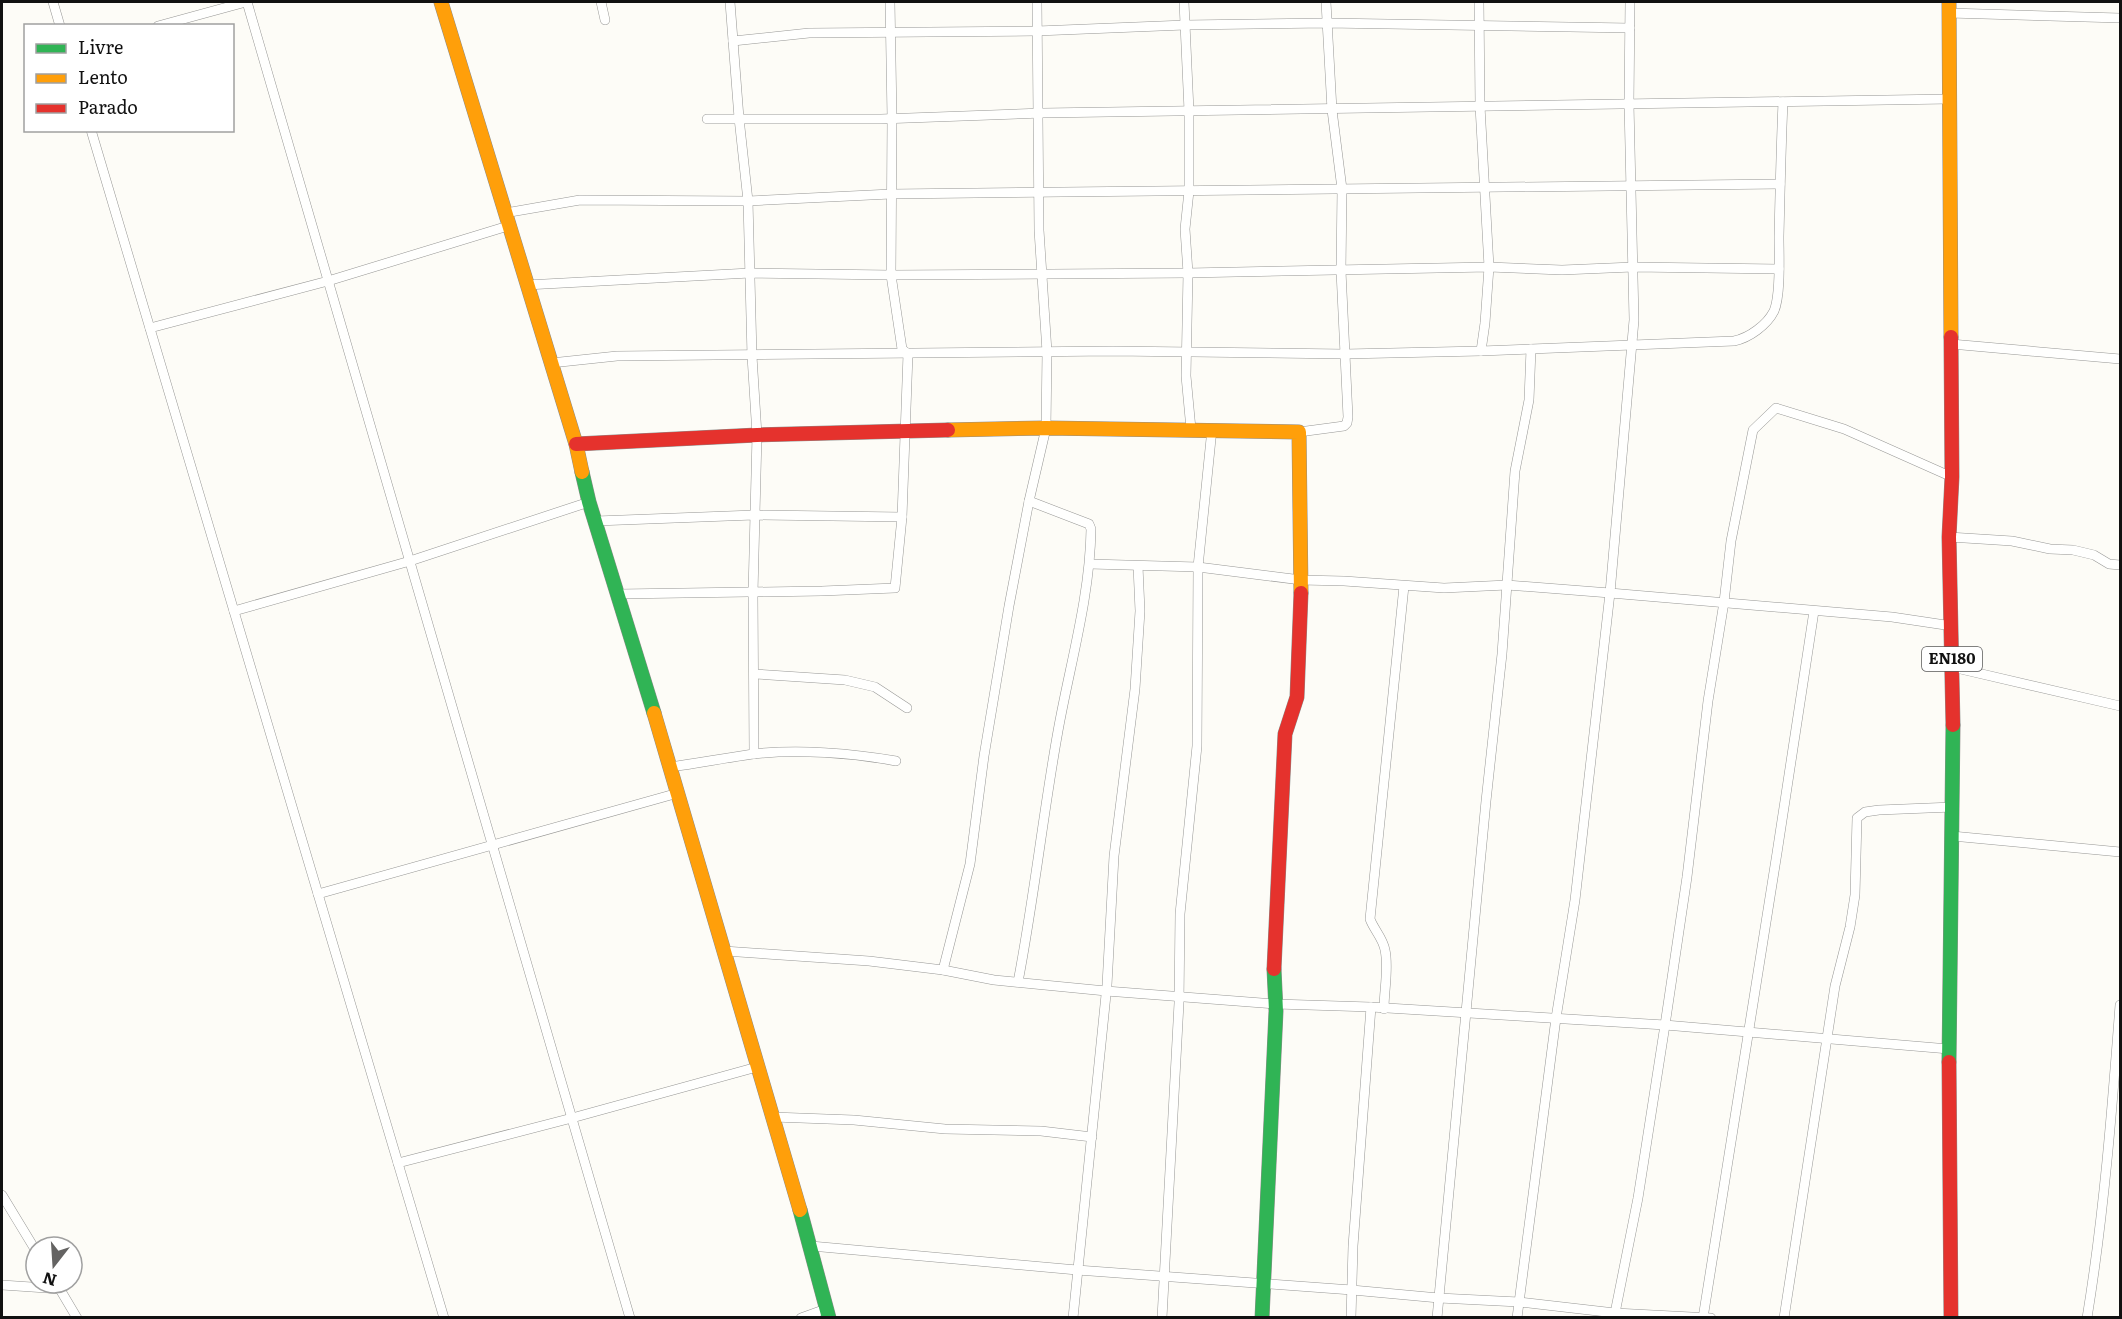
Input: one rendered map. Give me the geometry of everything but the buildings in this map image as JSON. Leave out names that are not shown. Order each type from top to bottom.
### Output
[{"type":"street","points":[[53,2],[59,24]]},
{"type":"street","points":[[165,24],[246,2],[630,1317]]},
{"type":"street","points":[[441,2],[576,444],[589,502],[671,767],[811,1246],[827,1313],[801,1317]]},
{"type":"street","points":[[601,2],[605,20]]},
{"type":"street","points":[[730,2],[748,201],[752,356],[757,435],[753,593],[754,754]]},
{"type":"street","points":[[890,2],[891,275],[902,349],[908,354]]},
{"type":"street","points":[[943,970],[970,864],[987,735],[1029,501],[1046,428],[1047,352],[1041,273],[1037,2]]},
{"type":"street","points":[[1184,2],[1189,111],[1189,191],[1185,229],[1188,273],[1186,376],[1191,429]]},
{"type":"street","points":[[576,444],[757,435],[904,431],[1046,428],[1299,432],[1344,426],[1347,423],[1341,271],[1342,189],[1332,110],[1326,2]]},
{"type":"street","points":[[1479,2],[1480,106],[1489,267],[1481,351]]},
{"type":"street","points":[[1517,1317],[1575,900],[1610,592],[1632,345],[1634,320],[1629,104],[1630,2]]},
{"type":"street","points":[[1949,7],[2121,18]]},
{"type":"street","name":"EN180","points":[[1949,7],[1952,477],[1949,537],[1953,807],[1949,1049],[1951,1317]]},
{"type":"street","points":[[733,41],[809,33],[1037,31],[1185,25],[1327,23],[1630,28]]},
{"type":"street","points":[[707,119],[892,118],[1038,113],[1949,99]]},
{"type":"street","points":[[551,363],[617,356],[1188,351],[1345,354],[1734,341],[1743,339],[1754,332],[1773,312],[1776,303],[1779,269],[1783,102]]},
{"type":"street","points":[[92,132],[444,1317]]},
{"type":"street","points":[[150,328],[328,281],[507,220],[580,200],[748,201],[891,194],[1780,184]]},
{"type":"street","points":[[526,285],[750,273],[891,275],[1188,273],[1489,267],[1562,270],[1633,267],[1779,269]]},
{"type":"street","points":[[1951,344],[2121,359]]},
{"type":"street","points":[[1437,1317],[1507,585],[1515,471],[1529,400],[1531,348]]},
{"type":"street","points":[[619,594],[753,593],[895,588],[903,517],[908,354]]},
{"type":"street","points":[[1614,1315],[1638,1198],[1687,877],[1708,701],[1731,541],[1753,430],[1776,408],[1844,429],[1952,477]]},
{"type":"street","points":[[1162,1317],[1179,995],[1180,914],[1197,746],[1198,567],[1212,429]]},
{"type":"street","points":[[1262,1317],[1285,734],[1297,698],[1299,679],[1301,580],[1299,432]]},
{"type":"street","points":[[1018,982],[1030,919],[1056,740],[1090,564],[1091,529],[1089,524],[1029,501]]},
{"type":"street","points":[[234,611],[410,561],[589,502]]},
{"type":"street","points":[[596,521],[754,515],[903,517]]},
{"type":"street","points":[[1949,537],[2012,541],[2050,549],[2073,550],[2094,555],[2109,564],[2121,565]]},
{"type":"street","points":[[1090,564],[1198,567],[1301,580],[1404,586],[1444,588],[1507,585],[1610,592],[1893,617],[1952,626]]},
{"type":"street","points":[[1073,1317],[1106,991],[1114,856],[1135,689],[1140,611],[1138,566]]},
{"type":"street","points":[[1384,1009],[1386,951],[1374,931],[1371,919],[1404,586]]},
{"type":"street","points":[[1703,1317],[1778,853],[1814,611]]},
{"type":"street","points":[[1952,667],[2121,706]]},
{"type":"street","points":[[755,674],[845,680],[875,687],[907,708]]},
{"type":"street","points":[[671,767],[754,754],[861,754],[896,761]]},
{"type":"street","points":[[318,894],[678,793]]},
{"type":"street","points":[[1784,1317],[1834,986],[1856,895],[1857,818],[1865,812],[1879,810],[1953,807]]},
{"type":"street","points":[[1952,836],[2121,852]]},
{"type":"street","points":[[724,951],[869,961],[1018,982],[1106,991],[1276,1004],[1371,1007],[1665,1025],[1949,1049]]},
{"type":"street","points":[[2086,1317],[2098,1250],[2107,1178],[2121,1005]]},
{"type":"street","points":[[1351,1317],[1353,1246],[1371,1007]]},
{"type":"street","points":[[398,1162],[572,1118],[757,1067]]},
{"type":"street","points":[[773,1116],[854,1120],[945,1129],[1041,1131],[1092,1137]]},
{"type":"street","points":[[2,1195],[26,1235]]},
{"type":"street","points":[[2,1214],[13,1215]]},
{"type":"street","points":[[811,1246],[1264,1285],[1519,1302],[1614,1315],[1711,1317]]},
{"type":"street","points":[[2,1285],[24,1285]]},
{"type":"street","points":[[64,1295],[77,1317]]},
{"type":"traffic: fast","points":[[582,472],[589,502],[654,713]]},
{"type":"traffic: fast","points":[[1949,1062],[1953,725]]},
{"type":"traffic: fast","points":[[1262,1318],[1276,1011],[1274,969]]},
{"type":"traffic: fast","points":[[800,1210],[829,1318]]},
{"type":"traffic: slow","points":[[441,2],[576,444],[582,472]]},
{"type":"traffic: slow","points":[[1949,2],[1951,337]]},
{"type":"traffic: slow","points":[[948,430],[1046,428],[1299,432],[1301,593]]},
{"type":"traffic: slow","points":[[654,713],[800,1210]]},
{"type":"traffic: jam","points":[[1951,337],[1952,477],[1949,537],[1953,725]]},
{"type":"traffic: jam","points":[[576,444],[757,435],[948,430]]},
{"type":"traffic: jam","points":[[1274,969],[1285,734],[1297,697],[1301,593]]},
{"type":"traffic: jam","points":[[1949,1062],[1951,1318]]}]
